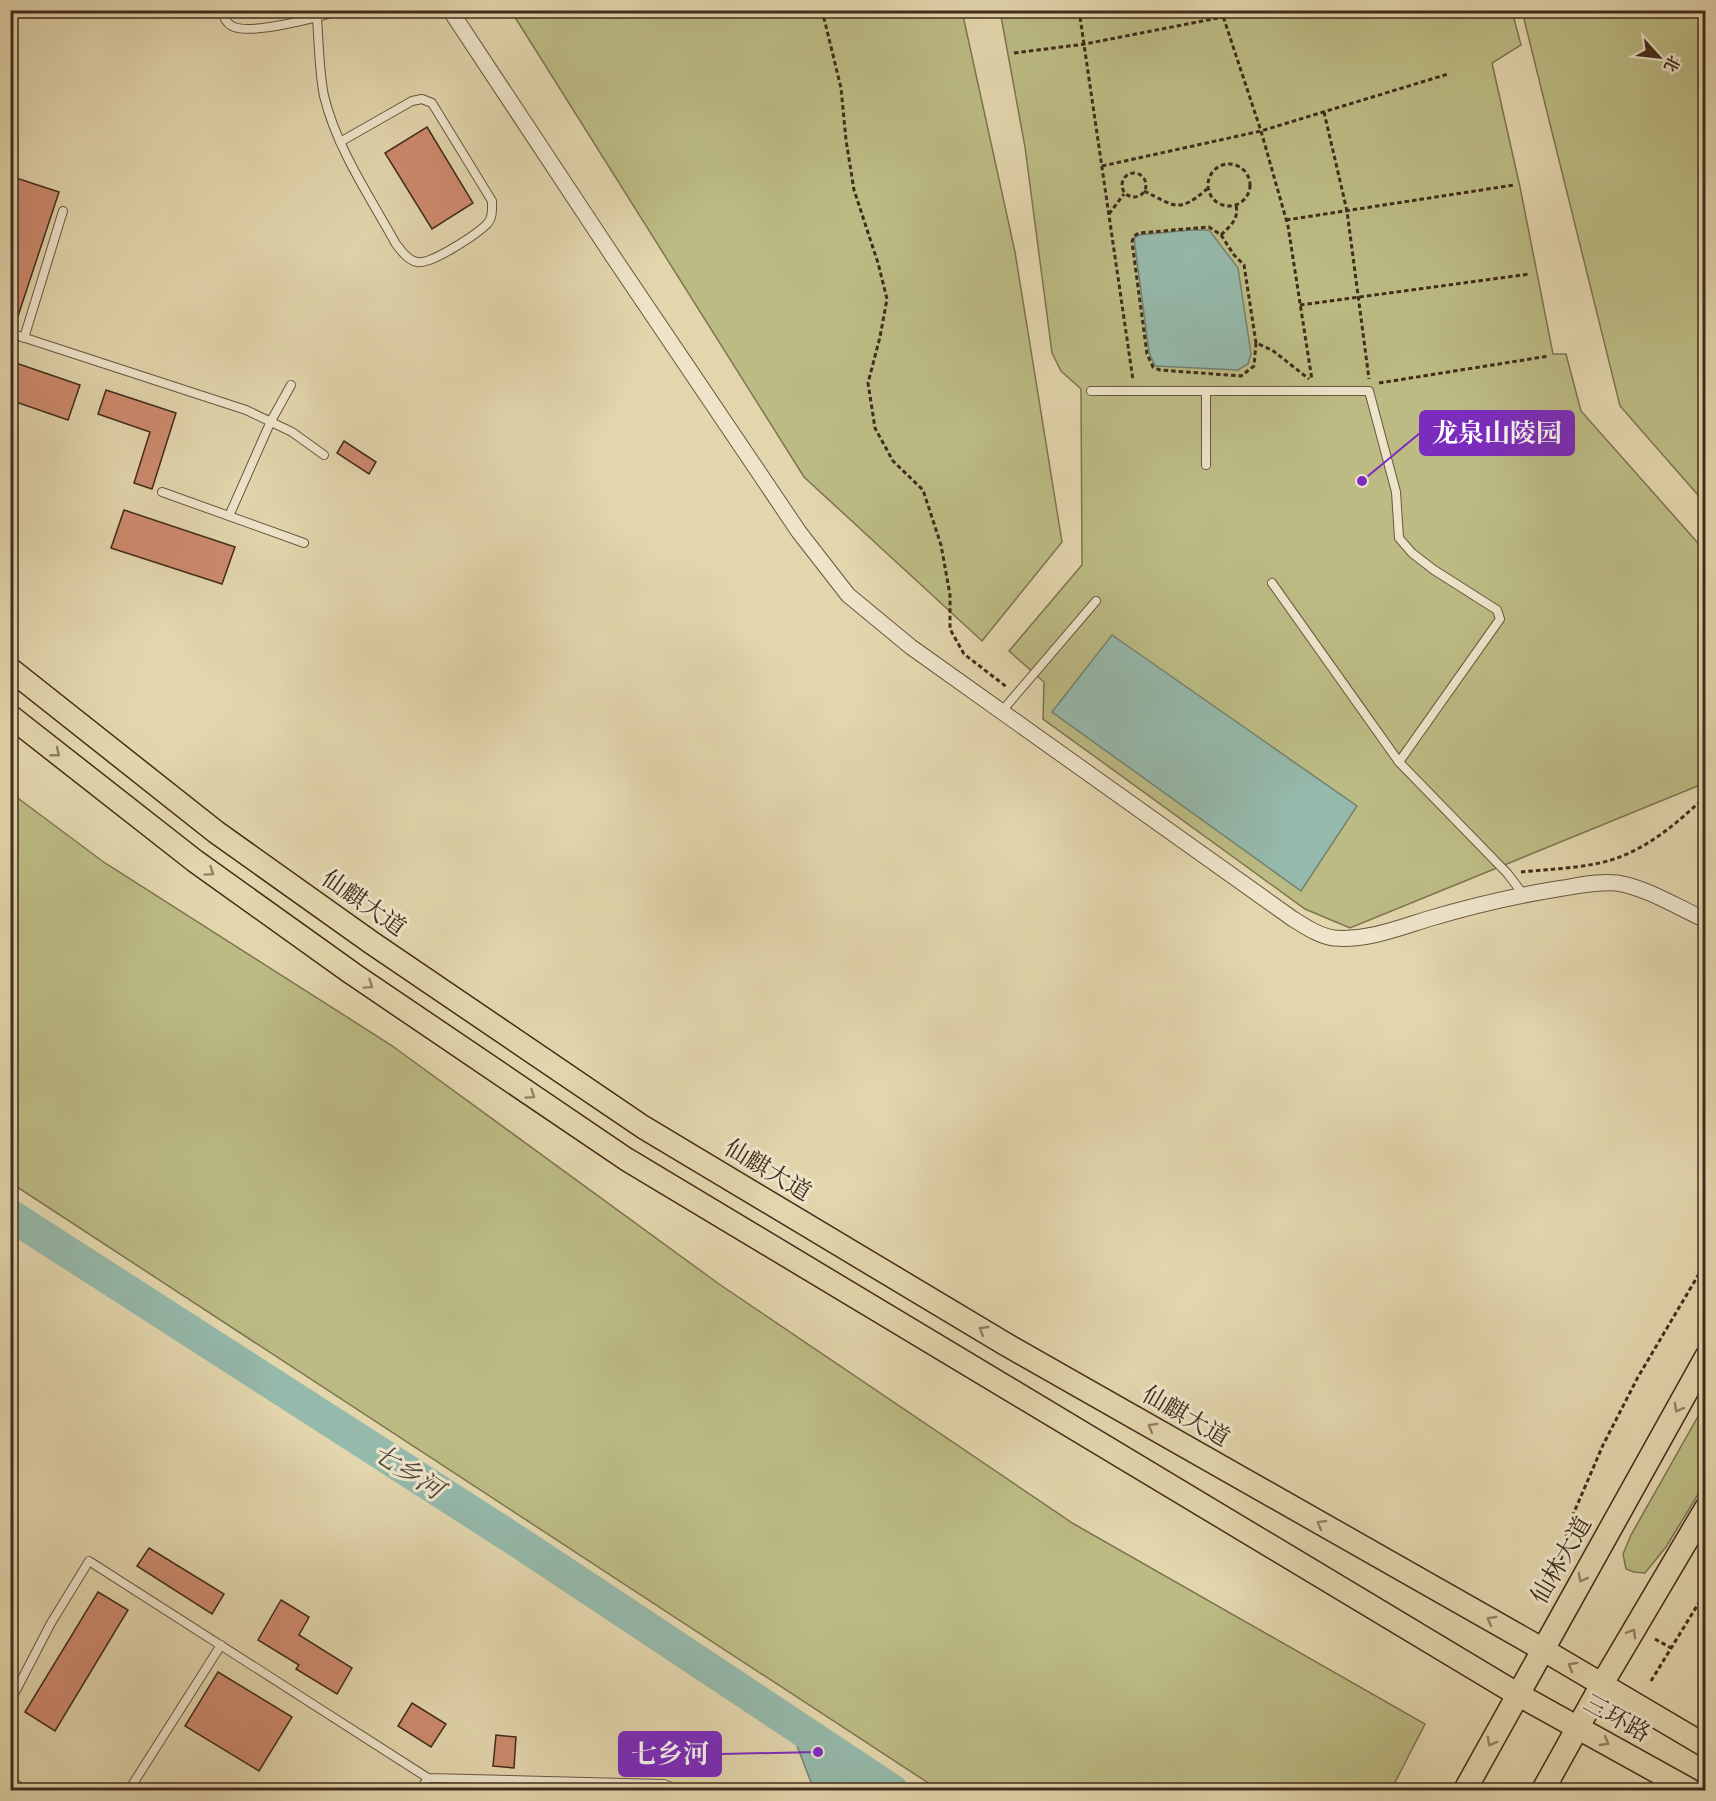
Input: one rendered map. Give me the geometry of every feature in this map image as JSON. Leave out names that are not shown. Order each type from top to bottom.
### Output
[{"type":"main road","name":"仙麒大道","points":[[10,669],[216,832],[372,943],[643,1127],[1007,1345],[1542,1649]]},
{"type":"main road","points":[[10,716],[195,861],[353,974],[626,1159],[1517,1695]]},
{"type":"main road","name":"仙林大道","points":[[1465,1791],[1706,1357]]},
{"type":"main road","points":[[1543,1791],[1602,1684],[1706,1508]]},
{"type":"main road","name":"三环路","points":[[1542,1649],[1706,1746]]},
{"type":"main road","name":"三环路","points":[[1517,1695],[1690,1791]]},
{"type":"street","points":[[450,10],[792,522],[848,595],[911,647],[1293,920],[1317,933],[1334,938],[1386,932],[1466,908],[1524,894],[1589,884],[1617,884],[1640,890],[1706,920]]},
{"type":"lane","points":[[222,10],[226,21],[233,27],[270,27],[317,19],[340,10]]},
{"type":"lane","points":[[317,19],[324,95],[340,142],[396,244],[405,256],[417,262],[428,262],[441,256],[488,223],[492,213],[492,201],[432,103],[422,99],[412,101],[340,142]]},
{"type":"lane","points":[[24,338],[63,211]]},
{"type":"lane","points":[[10,333],[246,410],[292,432],[324,455]]},
{"type":"lane","points":[[229,516],[271,421],[291,385]]},
{"type":"lane","points":[[1091,391],[1369,391],[1396,492],[1399,538],[1412,553],[1434,570],[1497,610],[1500,619],[1399,762]]},
{"type":"lane","points":[[1206,391],[1206,465]]},
{"type":"lane","points":[[162,492],[304,543]]},
{"type":"lane","points":[[1272,583],[1399,762],[1507,873],[1524,894]]},
{"type":"lane","points":[[1002,711],[1096,601]]},
{"type":"lane","points":[[10,1702],[51,1623],[89,1561],[428,1778],[664,1785],[678,1791]]},
{"type":"lane","points":[[129,1791],[221,1645]]},
{"type":"lane","points":[[420,1791],[428,1778]]},
{"type":"lane","points":[[10,1781],[25,1791]]},
{"type":"path","points":[[822,10],[841,88],[854,190],[878,263],[886,299],[880,337],[868,383],[875,428],[892,461],[922,490],[941,544],[950,595],[950,629],[964,654],[1017,694]]},
{"type":"path","points":[[1079,10],[1134,391]]},
{"type":"path","points":[[1221,10],[1261,131],[1286,220],[1313,382],[1272,350],[1257,343]]},
{"type":"path","points":[[1014,53],[1085,44],[1223,17],[1239,10]]},
{"type":"path","points":[[1694,10],[1706,29]]},
{"type":"path","points":[[1102,166],[1261,131],[1448,74]]},
{"type":"path","points":[[1324,112],[1347,210],[1370,384],[1549,356]]},
{"type":"path","points":[[1144,191],[1170,204],[1180,206],[1190,203],[1207,189],[1211,173],[1225,163],[1241,167],[1251,181],[1247,197],[1233,207],[1217,203],[1207,189]]},
{"type":"path","points":[[1134,172],[1143,176],[1146,185],[1144,191],[1133,198],[1124,194],[1121,184],[1125,176],[1134,172]]},
{"type":"path","points":[[1286,220],[1514,184]]},
{"type":"path","points":[[1109,214],[1124,194]]},
{"type":"path","points":[[1221,235],[1238,214],[1236,205]]},
{"type":"path","points":[[1209,227],[1221,235],[1234,255],[1244,265],[1257,343],[1254,366],[1241,376],[1160,370],[1153,367],[1147,354],[1132,242],[1134,236],[1140,233],[1209,227]]},
{"type":"path","points":[[1300,305],[1530,274]]},
{"type":"path","points":[[1507,873],[1577,867],[1621,857],[1665,833],[1706,796]]},
{"type":"path","points":[[1556,1582],[1569,1524],[1604,1445],[1638,1377],[1706,1262]]},
{"type":"path","points":[[1651,1681],[1706,1592]]},
{"type":"path","points":[[1655,1639],[1671,1648]]},
{"type":"shaded area","points":[[511,11],[962,11],[1015,252],[1062,542],[982,641],[804,477]]},
{"type":"shaded area","points":[[1000,11],[1512,11],[1521,45],[1492,63],[1520,187],[1553,354],[1566,354],[1581,411],[1705,551],[1705,783],[1350,928],[1305,909],[1043,719],[1044,682],[1009,651],[1082,565],[1081,389],[1061,371],[1052,353],[1025,147]]},
{"type":"shaded area","points":[[1522,11],[1705,11],[1705,503],[1620,406]]},
{"type":"shaded area","points":[[1209,230],[1238,268],[1251,354],[1248,364],[1238,370],[1155,366],[1149,352],[1134,238],[1139,235]]},
{"type":"shaded area","points":[[1112,635],[1357,806],[1301,891],[1052,712]]},
{"type":"shaded area","points":[[11,793],[105,863],[391,1045],[719,1284],[1074,1524],[1425,1724],[1391,1790],[939,1790],[11,1183]]},
{"type":"shaded area","points":[[1705,1404],[1705,1483],[1666,1547],[1645,1573],[1626,1569],[1623,1554],[1631,1535]]},
{"type":"shaded area","points":[[787,1720],[894,1790],[814,1790]]},
{"type":"building","points":[[427,127],[473,203],[432,229],[385,153]]},
{"type":"building","points":[[10,176],[59,192],[14,328],[10,327]]},
{"type":"building","points":[[10,361],[80,385],[68,420],[10,400]]},
{"type":"building","points":[[106,390],[176,413],[152,489],[134,483],[150,432],[98,414]]},
{"type":"building","points":[[344,441],[376,462],[369,474],[337,453]]},
{"type":"building","points":[[124,510],[235,547],[222,584],[111,548]]},
{"type":"building","points":[[149,1548],[224,1594],[212,1614],[137,1566]]},
{"type":"building","points":[[98,1592],[128,1610],[55,1731],[25,1712]]},
{"type":"building","points":[[281,1600],[309,1617],[299,1635],[352,1668],[337,1694],[296,1669],[299,1665],[258,1640]]},
{"type":"building","points":[[218,1672],[292,1717],[259,1771],[185,1726]]},
{"type":"building","points":[[412,1703],[446,1724],[431,1747],[398,1726]]},
{"type":"building","points":[[496,1735],[516,1737],[514,1768],[493,1766]]},
{"type":"waterway","name":"七乡河","points":[[10,1215],[523,1545],[892,1790]]},
{"type":"place","name":"龙泉山陵园","points":[[1362,481]]},
{"type":"place","name":"七乡河","points":[[818,1752]]}]
